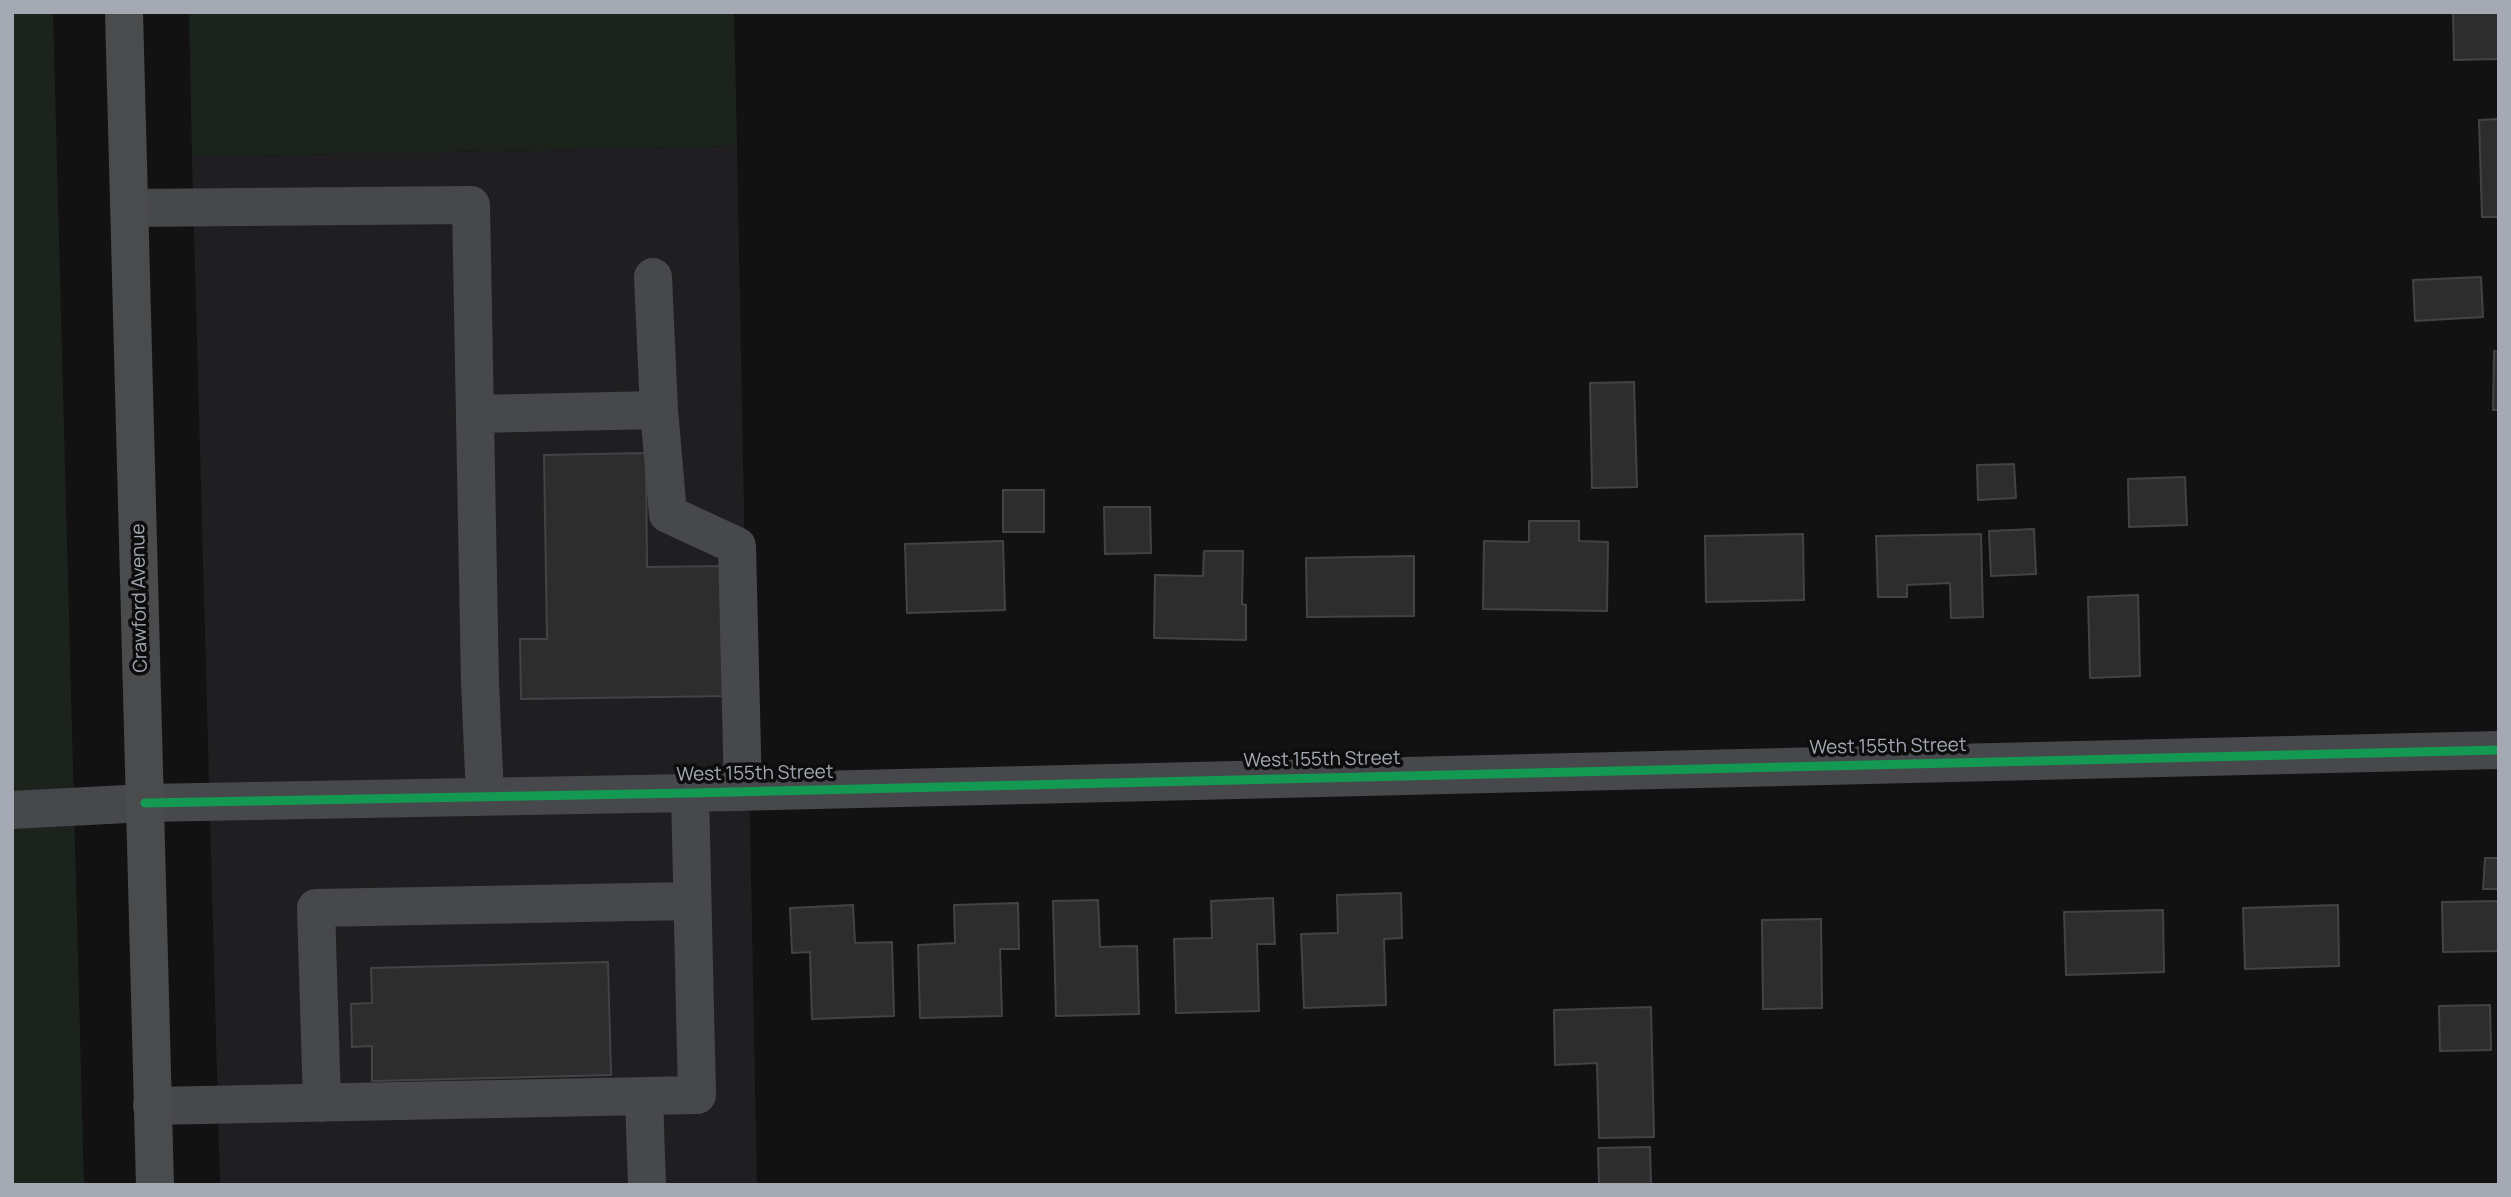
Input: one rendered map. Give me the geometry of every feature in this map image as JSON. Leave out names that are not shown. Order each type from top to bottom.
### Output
[{"type":"main road","name":"Crawford Avenue","points":[[124,12],[155,1185]]},
{"type":"street","points":[[130,208],[471,205],[485,796]]},
{"type":"street","points":[[653,277],[659,410],[668,514],[737,546],[743,792]]},
{"type":"street","points":[[475,414],[659,410]]},
{"type":"street","name":"West 155th Street","points":[[12,810],[145,803],[743,792],[2499,750]]},
{"type":"street","points":[[152,1106],[697,1096],[690,793]]},
{"type":"street","points":[[322,1103],[316,908],[691,901]]},
{"type":"street","points":[[644,1097],[647,1185]]},
{"type":"shaded area","points":[[12,12],[53,12],[84,1185],[12,1185]]},
{"type":"shaded area","points":[[189,12],[734,12],[737,146],[192,157]]},
{"type":"shaded area","points":[[737,146],[757,1185],[220,1185],[192,157]]},
{"type":"building","points":[[2453,12],[2499,12],[2499,59],[2454,60]]},
{"type":"building","points":[[2499,119],[2499,217],[2482,217],[2479,120]]},
{"type":"building","points":[[2481,277],[2483,317],[2415,321],[2413,280]]},
{"type":"building","points":[[2494,351],[2499,352],[2499,410],[2493,410]]},
{"type":"building","points":[[1634,382],[1637,487],[1592,488],[1590,383]]},
{"type":"building","points":[[646,453],[647,567],[727,566],[729,696],[521,699],[520,639],[547,639],[544,455]]},
{"type":"building","points":[[2014,464],[2016,498],[1978,500],[1977,465]]},
{"type":"building","points":[[2185,477],[2187,525],[2129,527],[2128,479]]},
{"type":"building","points":[[1003,490],[1044,490],[1044,532],[1003,532]]},
{"type":"building","points":[[1104,507],[1150,507],[1151,553],[1105,554]]},
{"type":"building","points":[[1529,521],[1579,521],[1579,541],[1608,542],[1607,611],[1483,609],[1484,541],[1529,542]]},
{"type":"building","points":[[2034,529],[2036,574],[1991,576],[1989,531]]},
{"type":"building","points":[[1803,534],[1804,600],[1706,602],[1705,536]]},
{"type":"building","points":[[1981,534],[1983,617],[1951,618],[1950,583],[1907,585],[1907,597],[1878,597],[1876,536]]},
{"type":"building","points":[[1003,541],[1005,610],[907,613],[905,544]]},
{"type":"building","points":[[1204,551],[1243,551],[1242,604],[1246,605],[1246,640],[1154,638],[1155,575],[1203,576]]},
{"type":"building","points":[[1414,556],[1414,616],[1307,617],[1306,558]]},
{"type":"building","points":[[2138,595],[2140,676],[2090,678],[2088,597]]},
{"type":"building","points":[[2485,858],[2499,858],[2499,889],[2483,889]]},
{"type":"building","points":[[1401,893],[1402,938],[1384,939],[1386,1005],[1304,1008],[1301,934],[1338,933],[1337,895]]},
{"type":"building","points":[[1273,898],[1275,944],[1257,944],[1259,1011],[1176,1013],[1174,939],[1212,938],[1211,901]]},
{"type":"building","points":[[1098,900],[1100,947],[1137,946],[1139,1014],[1056,1016],[1053,901]]},
{"type":"building","points":[[2499,901],[2499,951],[2443,952],[2442,902]]},
{"type":"building","points":[[1018,903],[1019,949],[1000,949],[1002,1016],[920,1018],[918,945],[955,943],[954,905]]},
{"type":"building","points":[[853,905],[855,943],[892,942],[894,1016],[812,1019],[810,952],[792,953],[790,908]]},
{"type":"building","points":[[2338,905],[2339,966],[2245,969],[2243,908]]},
{"type":"building","points":[[2163,910],[2164,972],[2066,975],[2064,912]]},
{"type":"building","points":[[1821,919],[1822,1008],[1763,1009],[1762,920]]},
{"type":"building","points":[[608,962],[611,1075],[372,1081],[372,1046],[352,1047],[351,1004],[372,1003],[371,968]]},
{"type":"building","points":[[2490,1005],[2491,1050],[2440,1051],[2439,1006]]},
{"type":"building","points":[[1651,1007],[1654,1137],[1599,1138],[1597,1063],[1555,1065],[1554,1010]]},
{"type":"building","points":[[1650,1147],[1651,1185],[1599,1185],[1598,1148]]},
{"type":"cycle path","points":[[145,803],[690,793],[2499,750]]}]
